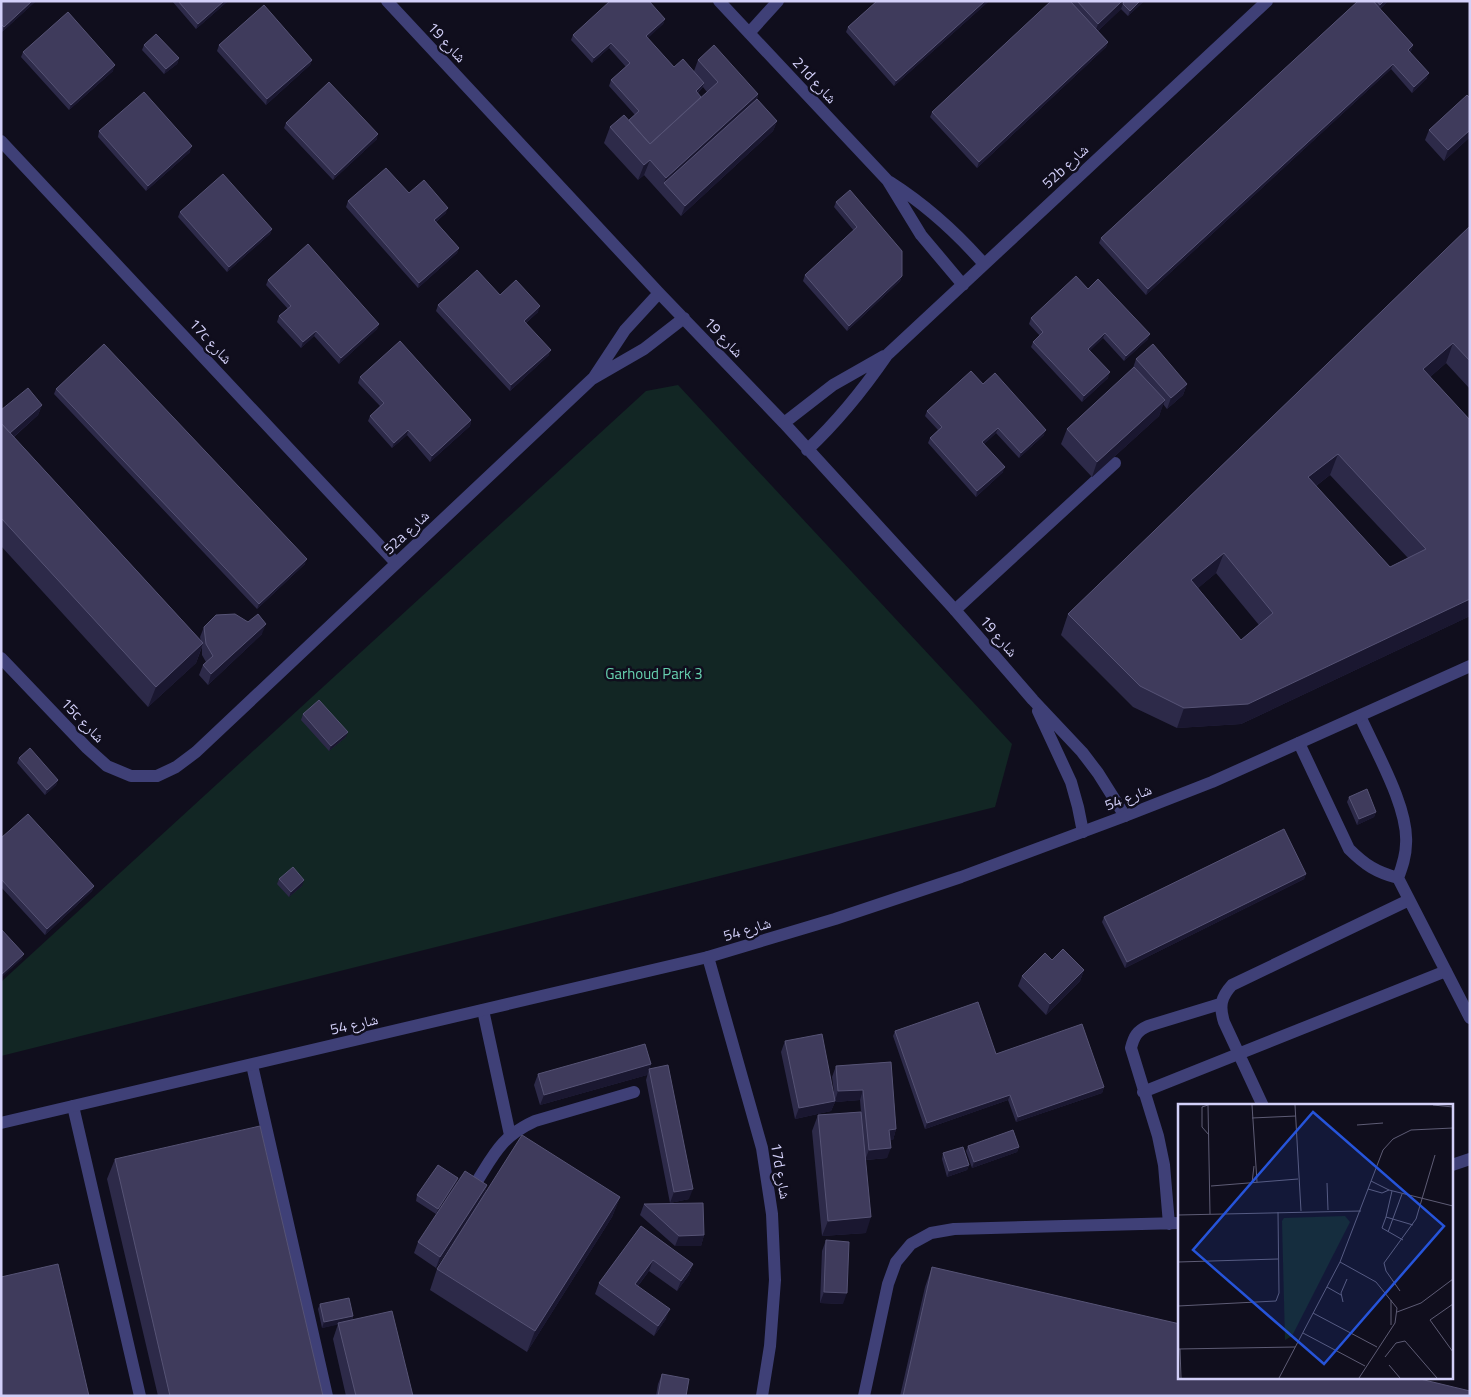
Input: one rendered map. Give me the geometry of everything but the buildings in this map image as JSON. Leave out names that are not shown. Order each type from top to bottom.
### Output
[{"type":"street","name":"شارع 19","points":[[387,1],[659,293],[784,423],[955,610],[1033,700],[1082,752],[1098,773],[1125,816]]},
{"type":"street","points":[[748,33],[778,1]]},
{"type":"street","name":"52b شارع","points":[[807,450],[830,429],[851,405],[886,355],[1266,1]]},
{"type":"street","name":"21d شارع","points":[[721,2],[888,181],[921,235],[963,285]]},
{"type":"street","name":"17c شارع","points":[[1,141],[396,563]]},
{"type":"street","name":"21d شارع","points":[[888,181],[915,198],[940,218],[984,264]]},
{"type":"street","points":[[592,379],[626,330],[659,293]]},
{"type":"street","name":"52a شارع","points":[[157,776],[176,767],[196,752],[592,379],[644,350],[684,318]]},
{"type":"street","name":"52b شارع","points":[[784,423],[833,385],[886,355]]},
{"type":"street","points":[[955,610],[1115,463]]},
{"type":"street","name":"15c شارع","points":[[1,658],[87,748],[107,766],[131,776],[157,776]]},
{"type":"street","name":"شارع 54","points":[[1,1123],[708,957],[835,919],[961,877],[1212,782],[1470,666]]},
{"type":"street","name":"شارع 19","points":[[1033,700],[1071,782],[1083,832]]},
{"type":"street","points":[[1360,716],[1401,807],[1407,843],[1404,861],[1398,878],[1470,1018]]},
{"type":"street","points":[[1299,743],[1349,849],[1363,863],[1379,873],[1398,878]]},
{"type":"street","points":[[1262,1104],[1224,1022],[1220,1004],[1224,993],[1232,985],[1409,900]]},
{"type":"street","name":"17d شارع","points":[[708,957],[762,1148],[772,1214],[775,1280],[770,1346],[762,1396]]},
{"type":"street","points":[[1143,1092],[1446,971]]},
{"type":"street","points":[[864,1396],[888,1284],[896,1262],[912,1244],[932,1233],[954,1228],[1174,1224],[1158,1136],[1131,1048],[1133,1038],[1139,1030],[1220,1004]]},
{"type":"street","points":[[482,1010],[510,1135]]},
{"type":"street","points":[[252,1065],[327,1396]]},
{"type":"street","points":[[474,1186],[501,1144],[510,1135],[535,1121],[634,1092]]},
{"type":"street","points":[[74,1106],[140,1396]]},
{"type":"street","points":[[1454,1164],[1470,1159]]},
{"type":"green space","name":"Garhoud Park 3","points":[[678,385],[1012,744],[995,807],[1,1056],[1,982],[646,391]]}]
